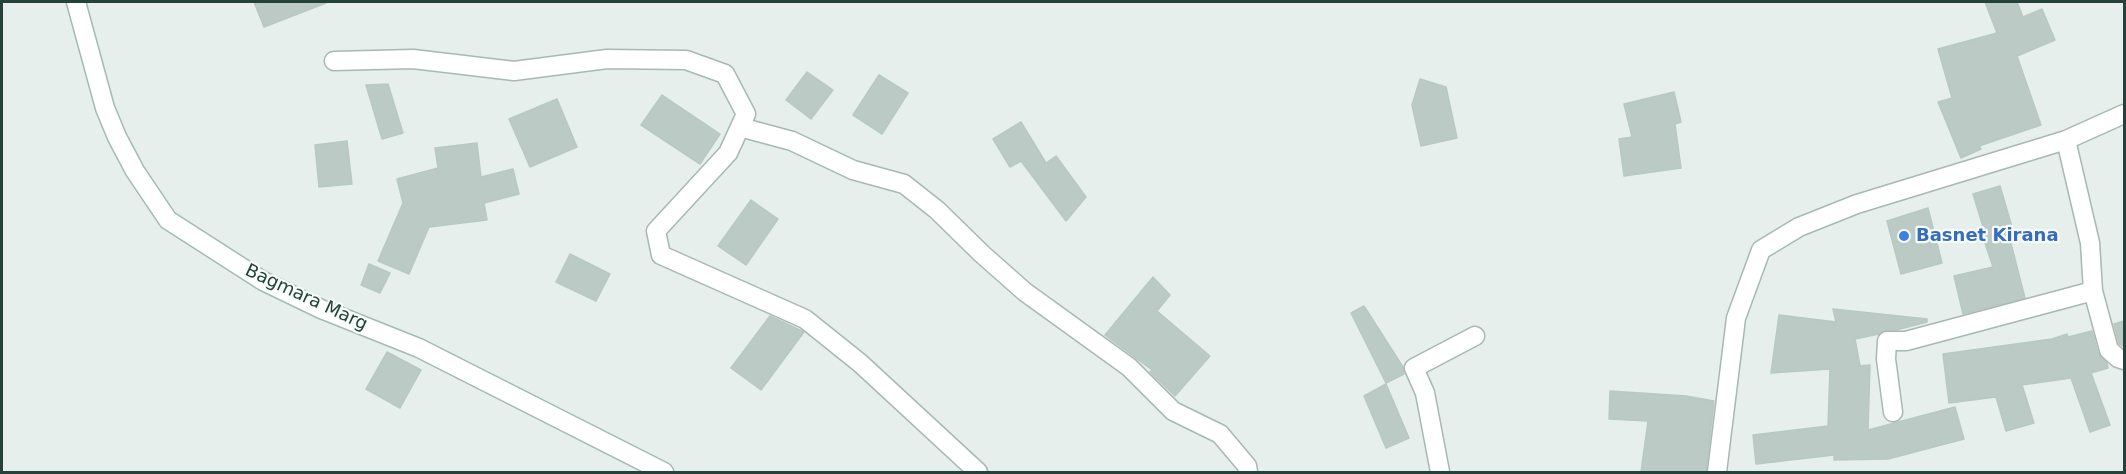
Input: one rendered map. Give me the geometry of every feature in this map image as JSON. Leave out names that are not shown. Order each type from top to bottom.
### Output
[{"type":"street","name":"Bagmara Marg","points":[[76,2],[105,108],[135,171],[168,220],[263,281],[321,309],[419,348],[664,472]]},
{"type":"street","points":[[334,61],[413,59],[514,71],[607,59],[686,60],[725,74],[746,114],[728,153],[656,231],[661,255],[805,319],[860,363],[978,472]]},
{"type":"street","points":[[1717,472],[1736,318],[1761,250],[1799,227],[1857,204],[2066,140],[2124,114]]},
{"type":"street","points":[[740,127],[792,141],[853,170],[904,184],[937,210],[1025,292],[1129,367],[1173,411],[1220,434],[1248,466],[1248,472]]},
{"type":"street","points":[[2066,140],[2090,243],[2093,291],[2109,350],[2124,360]]},
{"type":"street","points":[[1893,412],[1886,359],[1887,341],[1906,341],[2093,291]]},
{"type":"street","points":[[1440,472],[1425,393],[1414,368],[1475,336]]},
{"type":"building","points":[[254,2],[326,2],[326,3],[264,27]]},
{"type":"building","points":[[1985,2],[2017,2],[2023,17],[2042,9],[2055,40],[2017,56],[2041,125],[1979,146],[1981,149],[1961,158],[1938,102],[1952,98],[1938,49],[1997,33]]},
{"type":"building","points":[[807,72],[833,90],[811,119],[786,100]]},
{"type":"building","points":[[879,75],[908,93],[882,134],[853,115]]},
{"type":"building","points":[[1420,79],[1446,87],[1457,138],[1421,146],[1412,105]]},
{"type":"building","points":[[388,84],[403,133],[382,139],[366,85]]},
{"type":"building","points":[[1674,92],[1681,122],[1675,124],[1681,168],[1624,176],[1619,139],[1632,137],[1624,104]]},
{"type":"building","points":[[662,95],[720,134],[700,164],[641,125]]},
{"type":"building","points":[[557,99],[577,147],[530,167],[509,119]]},
{"type":"building","points":[[1021,122],[1046,163],[1056,156],[1086,197],[1066,221],[1021,161],[1010,167],[993,139]]},
{"type":"building","points":[[347,141],[352,184],[319,187],[315,145]]},
{"type":"building","points":[[477,143],[481,177],[513,169],[519,194],[484,203],[487,220],[429,227],[409,274],[378,261],[403,203],[397,179],[438,168],[435,148]]},
{"type":"building","points":[[2000,186],[2012,227],[2007,228],[2025,298],[1963,314],[1954,276],[1993,267],[1973,194]]},
{"type":"building","points":[[751,200],[778,219],[746,265],[718,246]]},
{"type":"building","points":[[1928,208],[1942,263],[1901,274],[1887,221]]},
{"type":"building","points":[[570,254],[610,274],[596,301],[556,282]]},
{"type":"building","points":[[369,264],[390,273],[380,293],[361,285]]},
{"type":"building","points":[[1153,277],[1170,295],[1157,311],[1210,356],[1175,396],[1150,372],[1152,370],[1105,335]]},
{"type":"building","points":[[1364,306],[1403,367],[1404,374],[1386,383],[1351,313]]},
{"type":"building","points":[[1833,309],[1927,319],[1927,322],[1855,339],[1860,366],[1870,365],[1868,430],[1955,407],[1964,439],[1888,459],[1834,460],[1834,455],[1756,464],[1753,435],[1828,426],[1830,369],[1771,373],[1779,315],[1836,322]]},
{"type":"building","points":[[770,316],[804,332],[761,390],[731,368]]},
{"type":"building","points":[[2124,321],[2124,346],[2122,346],[2119,344],[2114,324]]},
{"type":"building","points":[[2092,331],[2098,353],[2107,363],[2108,368],[2091,373],[2110,425],[2090,432],[2071,378],[2022,385],[2034,423],[2006,431],[1996,397],[1949,403],[1943,354],[2052,339],[2067,334],[2068,337]]},
{"type":"building","points":[[387,352],[421,370],[400,408],[366,389]]},
{"type":"building","points":[[1386,384],[1409,438],[1386,448],[1364,396]]},
{"type":"building","points":[[1610,391],[1686,396],[1714,401],[1706,472],[1641,472],[1648,421],[1609,419]]},
{"type":"place","name":"Basnet Kirana","points":[[1904,236]]}]
